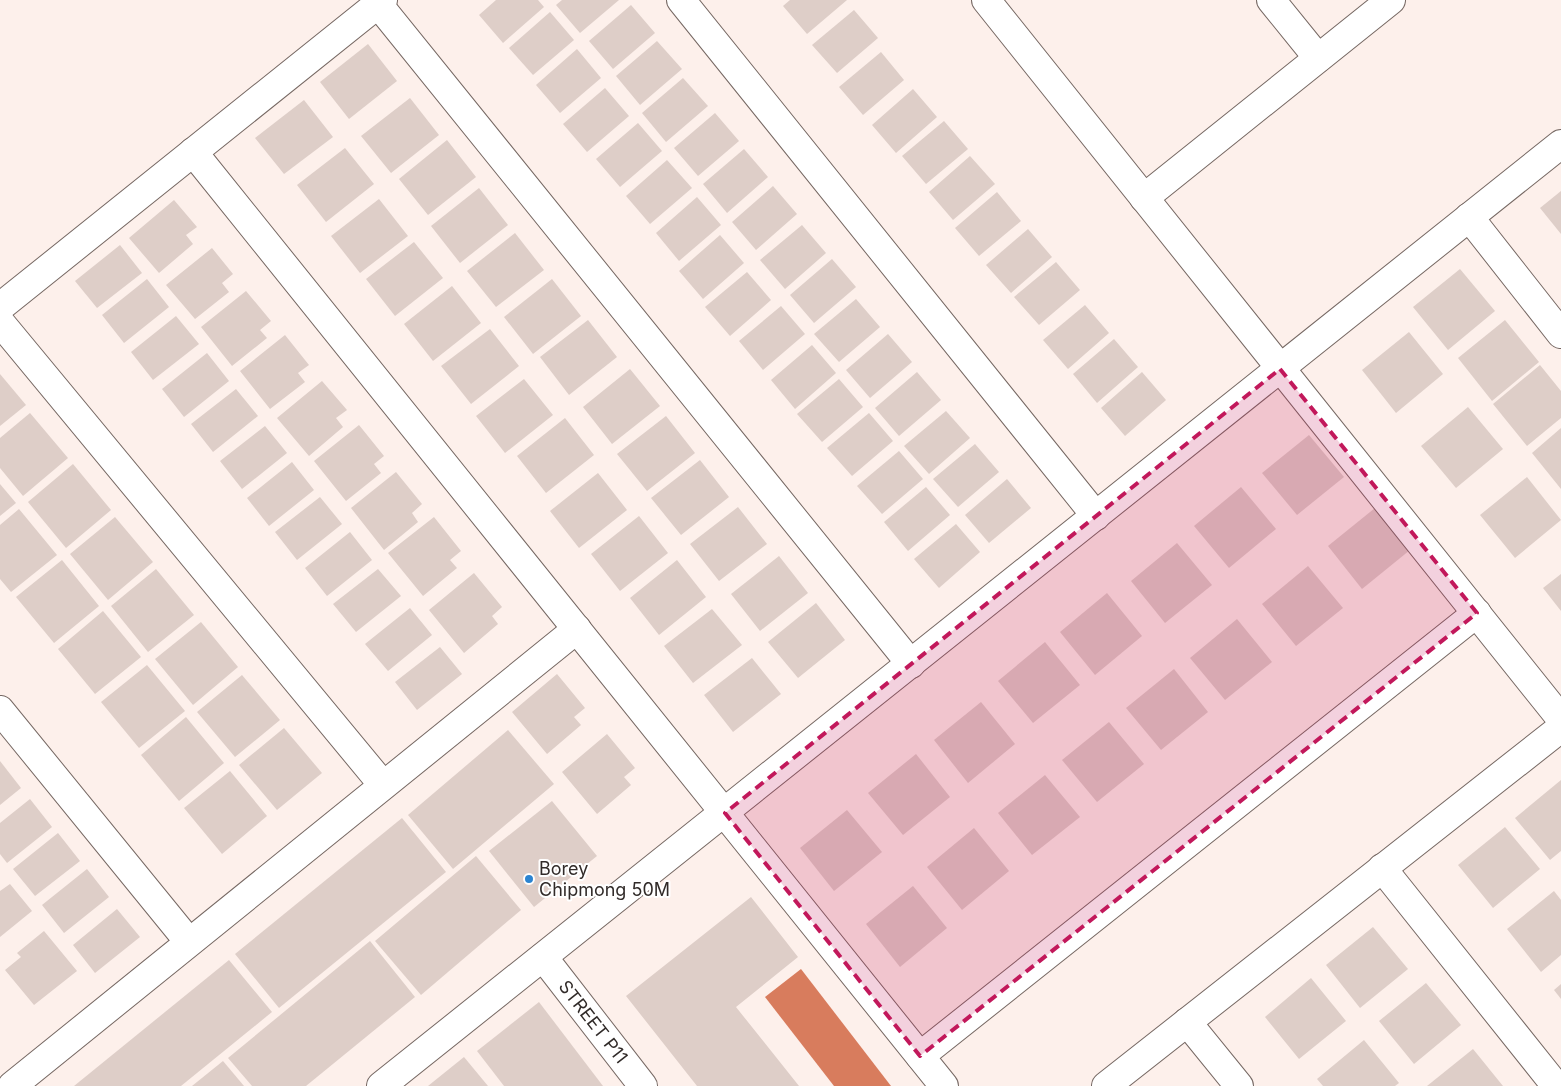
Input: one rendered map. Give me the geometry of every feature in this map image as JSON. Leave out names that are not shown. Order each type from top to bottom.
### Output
[{"type":"street","points":[[681,0],[1096,516]]},
{"type":"street","points":[[986,0],[1561,719]]},
{"type":"street","points":[[1271,0],[1318,58]]},
{"type":"street","points":[[1144,198],[1391,0]]},
{"type":"street","points":[[0,307],[381,2],[911,664]]},
{"type":"street","points":[[381,1086],[1561,144]]},
{"type":"street","points":[[193,152],[944,1086]]},
{"type":"street","points":[[1469,217],[1561,334]]},
{"type":"street","points":[[0,322],[383,785]]},
{"type":"street","points":[[920,1056],[1476,614]]},
{"type":"street","points":[[12,1086],[577,629]]},
{"type":"street","points":[[0,710],[189,942]]},
{"type":"street","points":[[1106,1086],[1561,728]]},
{"type":"street","points":[[1382,868],[1556,1086]]},
{"type":"street","name":"STREET P11","points":[[543,957],[643,1086]]},
{"type":"street","points":[[1188,1022],[1239,1086]]},
{"type":"street","points":[[0,1083],[3,1086]]},
{"type":"highlighted area","points":[[1280,369],[1477,613],[920,1056],[725,813]]},
{"type":"shaded area","points":[[801,969],[891,1086],[834,1086],[765,997]]},
{"type":"building","points":[[496,0],[538,0],[544,7],[503,43],[479,15]]},
{"type":"building","points":[[562,0],[619,0],[580,33],[556,5]]},
{"type":"building","points":[[790,0],[847,0],[807,34],[783,6]]},
{"type":"building","points":[[631,5],[655,33],[613,69],[589,41]]},
{"type":"building","points":[[854,10],[878,38],[837,73],[812,45]]},
{"type":"building","points":[[550,12],[574,40],[533,75],[509,48]]},
{"type":"building","points":[[657,41],[682,69],[640,105],[616,76]]},
{"type":"building","points":[[368,44],[397,81],[349,119],[320,82]]},
{"type":"building","points":[[577,49],[601,78],[560,113],[536,85]]},
{"type":"building","points":[[881,52],[904,80],[863,115],[839,87]]},
{"type":"building","points":[[683,78],[708,106],[666,142],[642,113]]},
{"type":"building","points":[[605,88],[629,116],[587,152],[563,124]]},
{"type":"building","points":[[913,89],[937,117],[896,153],[872,125]]},
{"type":"building","points":[[410,98],[439,135],[391,173],[361,136]]},
{"type":"building","points":[[304,100],[333,137],[284,174],[255,138]]},
{"type":"building","points":[[715,113],[739,141],[698,176],[674,148]]},
{"type":"building","points":[[944,121],[968,149],[926,184],[902,156]]},
{"type":"building","points":[[638,123],[662,151],[620,187],[596,159]]},
{"type":"building","points":[[447,140],[476,177],[428,215],[399,179]]},
{"type":"building","points":[[345,148],[374,184],[326,222],[297,185]]},
{"type":"building","points":[[744,149],[768,177],[727,213],[703,184]]},
{"type":"building","points":[[970,156],[995,184],[953,220],[929,192]]},
{"type":"building","points":[[667,160],[692,188],[650,224],[626,196]]},
{"type":"building","points":[[773,186],[797,214],[756,250],[732,222]]},
{"type":"building","points":[[479,188],[508,225],[460,263],[431,226]]},
{"type":"building","points":[[1561,191],[1561,234],[1540,208]]},
{"type":"building","points":[[997,192],[1021,221],[979,256],[955,228]]},
{"type":"building","points":[[697,197],[721,225],[679,261],[656,233]]},
{"type":"building","points":[[379,199],[408,236],[360,273],[331,236]]},
{"type":"building","points":[[174,200],[197,227],[186,235],[193,244],[159,273],[129,238]]},
{"type":"building","points":[[802,225],[826,253],[785,289],[760,260]]},
{"type":"building","points":[[1028,229],[1052,257],[1011,293],[986,265]]},
{"type":"building","points":[[515,233],[544,270],[496,307],[467,271]]},
{"type":"building","points":[[720,235],[744,263],[703,299],[679,271]]},
{"type":"building","points":[[414,242],[443,278],[395,316],[366,279]]},
{"type":"building","points":[[120,245],[142,273],[97,308],[75,281]]},
{"type":"building","points":[[212,248],[233,274],[222,283],[229,292],[195,319],[166,285]]},
{"type":"building","points":[[832,259],[856,287],[814,323],[790,295]]},
{"type":"building","points":[[1056,262],[1080,290],[1039,325],[1014,297]]},
{"type":"building","points":[[1460,269],[1495,311],[1448,350],[1413,307]]},
{"type":"building","points":[[747,272],[771,300],[730,336],[705,307]]},
{"type":"building","points":[[147,279],[169,307],[124,343],[102,315]]},
{"type":"building","points":[[552,279],[581,316],[533,354],[504,317]]},
{"type":"building","points":[[452,286],[481,323],[433,361],[404,324]]},
{"type":"building","points":[[246,291],[271,321],[260,330],[267,338],[232,366],[201,327]]},
{"type":"building","points":[[856,299],[880,327],[839,362],[814,334]]},
{"type":"building","points":[[1085,305],[1109,333],[1068,369],[1043,340]]},
{"type":"building","points":[[781,306],[805,334],[763,370],[739,341]]},
{"type":"building","points":[[176,316],[199,344],[153,380],[131,352]]},
{"type":"building","points":[[588,320],[617,357],[569,395],[540,357]]},
{"type":"building","points":[[1505,320],[1539,362],[1492,401],[1458,358]]},
{"type":"building","points":[[490,329],[519,366],[471,404],[441,366]]},
{"type":"building","points":[[1409,332],[1443,374],[1396,413],[1362,370]]},
{"type":"building","points":[[888,334],[912,362],[870,398],[846,370]]},
{"type":"building","points":[[285,335],[309,365],[298,373],[305,382],[270,409],[240,371]]},
{"type":"building","points":[[1114,339],[1138,367],[1097,403],[1073,374]]},
{"type":"building","points":[[812,345],[836,373],[795,409],[771,380]]},
{"type":"building","points":[[207,353],[229,381],[184,417],[162,389]]},
{"type":"building","points":[[1540,365],[1561,391],[1561,418],[1527,446],[1493,404]]},
{"type":"building","points":[[630,369],[660,406],[612,444],[583,407]]},
{"type":"building","points":[[917,372],[941,400],[899,436],[875,408]]},
{"type":"building","points":[[1142,372],[1166,400],[1125,436],[1101,408]]},
{"type":"building","points":[[0,374],[26,405],[0,426]]},
{"type":"building","points":[[524,379],[553,415],[505,453],[476,416]]},
{"type":"building","points":[[839,379],[863,407],[822,442],[797,414]]},
{"type":"building","points":[[322,381],[347,410],[336,418],[343,427],[309,456],[277,418]]},
{"type":"building","points":[[236,389],[258,416],[213,452],[191,424]]},
{"type":"building","points":[[1468,407],[1503,449],[1456,488],[1421,446]]},
{"type":"building","points":[[946,411],[970,438],[929,474],[904,446]]},
{"type":"building","points":[[30,413],[68,458],[23,496],[0,468],[0,438]]},
{"type":"building","points":[[869,413],[893,441],[852,476],[827,448]]},
{"type":"building","points":[[666,416],[695,453],[647,491],[617,454]]},
{"type":"building","points":[[565,418],[594,455],[546,493],[517,456]]},
{"type":"building","points":[[359,425],[384,456],[374,464],[381,473],[346,501],[314,461]]},
{"type":"building","points":[[265,426],[287,453],[242,489],[220,461]]},
{"type":"building","points":[[1561,428],[1561,489],[1532,453]]},
{"type":"building","points":[[1309,435],[1344,477],[1297,515],[1262,473]]},
{"type":"building","points":[[975,444],[999,472],[958,507],[933,479]]},
{"type":"building","points":[[899,451],[923,479],[882,514],[857,486]]},
{"type":"building","points":[[700,460],[729,497],[681,535],[651,498]]},
{"type":"building","points":[[292,462],[314,490],[269,526],[247,498]]},
{"type":"building","points":[[73,464],[111,510],[66,548],[28,502]]},
{"type":"building","points":[[396,472],[422,504],[412,513],[418,522],[384,550],[351,508]]},
{"type":"building","points":[[598,473],[627,510],[579,548],[550,511]]},
{"type":"building","points":[[1527,477],[1561,520],[1515,558],[1480,515]]},
{"type":"building","points":[[1007,479],[1031,508],[989,543],[965,515]]},
{"type":"building","points":[[0,484],[16,503],[0,516]]},
{"type":"building","points":[[926,487],[950,515],[908,551],[884,522]]},
{"type":"building","points":[[1241,487],[1276,529],[1229,568],[1194,526]]},
{"type":"building","points":[[320,497],[342,524],[297,560],[275,532]]},
{"type":"building","points":[[738,507],[767,544],[719,581],[690,544]]},
{"type":"building","points":[[1375,508],[1410,550],[1362,589],[1328,546]]},
{"type":"building","points":[[19,509],[57,555],[11,592],[0,579],[0,525]]},
{"type":"building","points":[[639,516],[668,553],[620,591],[591,554]]},
{"type":"building","points":[[115,517],[153,562],[108,600],[70,554]]},
{"type":"building","points":[[434,517],[461,551],[450,560],[457,568],[423,596],[388,553]]},
{"type":"building","points":[[956,524],[980,552],[939,588],[914,559]]},
{"type":"building","points":[[350,532],[372,560],[327,596],[305,568]]},
{"type":"building","points":[[1177,543],[1212,585],[1165,623],[1131,581]]},
{"type":"building","points":[[779,556],[808,593],[760,631],[731,594]]},
{"type":"building","points":[[62,560],[99,606],[54,643],[16,597]]},
{"type":"building","points":[[677,560],[706,597],[659,635],[630,598]]},
{"type":"building","points":[[1308,566],[1343,608],[1296,646],[1262,604]]},
{"type":"building","points":[[156,569],[194,615],[148,652],[111,606]]},
{"type":"building","points":[[378,569],[401,596],[356,632],[333,604]]},
{"type":"building","points":[[474,573],[502,607],[492,616],[498,624],[464,653],[429,610]]},
{"type":"building","points":[[1561,574],[1561,611],[1543,588]]},
{"type":"building","points":[[1107,593],[1142,636],[1095,675],[1060,632]]},
{"type":"building","points":[[816,603],[845,640],[798,678],[768,642]]},
{"type":"building","points":[[410,608],[432,635],[388,671],[365,644]]},
{"type":"building","points":[[712,609],[742,645],[693,683],[664,646]]},
{"type":"building","points":[[103,611],[141,657],[95,694],[58,649]]},
{"type":"building","points":[[1237,619],[1272,662],[1225,700],[1190,658]]},
{"type":"building","points":[[201,622],[238,667],[193,705],[155,659]]},
{"type":"building","points":[[1045,642],[1080,685],[1033,723],[998,681]]},
{"type":"building","points":[[440,647],[462,674],[417,710],[395,682]]},
{"type":"building","points":[[752,658],[781,694],[733,732],[704,695]]},
{"type":"building","points":[[147,665],[185,711],[139,748],[101,702]]},
{"type":"building","points":[[1174,669],[1208,712],[1161,750],[1126,708]]},
{"type":"building","points":[[557,674],[585,708],[574,717],[581,725],[547,754],[512,712]]},
{"type":"building","points":[[242,675],[280,720],[235,757],[197,712]]},
{"type":"building","points":[[981,702],[1015,744],[968,783],[934,740]]},
{"type":"building","points":[[186,717],[224,763],[179,801],[141,755]]},
{"type":"building","points":[[1109,722],[1144,764],[1097,802],[1062,760]]},
{"type":"building","points":[[284,728],[322,773],[277,810],[239,765]]},
{"type":"building","points":[[508,730],[554,784],[453,869],[408,815]]},
{"type":"building","points":[[607,734],[635,768],[624,777],[631,785],[597,814],[562,772]]},
{"type":"building","points":[[916,754],[950,797],[903,835],[868,793]]},
{"type":"building","points":[[0,761],[21,788],[0,805]]},
{"type":"building","points":[[230,771],[267,816],[222,854],[184,808]]},
{"type":"building","points":[[1045,775],[1080,817],[1032,855],[998,813]]},
{"type":"building","points":[[1561,780],[1561,851],[1550,860],[1515,818]]},
{"type":"building","points":[[30,799],[52,827],[7,863],[0,854],[0,823]]},
{"type":"building","points":[[552,801],[597,856],[534,907],[489,851]]},
{"type":"building","points":[[847,810],[882,852],[834,891],[800,848]]},
{"type":"building","points":[[402,818],[446,872],[279,1008],[235,954]]},
{"type":"building","points":[[1505,827],[1540,869],[1493,908],[1458,865]]},
{"type":"building","points":[[974,828],[1009,871],[962,910],[927,867]]},
{"type":"building","points":[[58,833],[80,861],[35,896],[13,869]]},
{"type":"building","points":[[476,856],[521,910],[421,995],[375,941]]},
{"type":"building","points":[[87,869],[109,897],[64,933],[42,905]]},
{"type":"building","points":[[10,884],[32,911],[0,937],[0,891]]},
{"type":"building","points":[[913,886],[947,928],[900,967],[866,924]]},
{"type":"building","points":[[1554,891],[1561,900],[1561,955],[1541,972],[1507,929]]},
{"type":"building","points":[[751,897],[798,957],[736,1007],[799,1086],[697,1086],[626,996]]},
{"type":"building","points":[[117,909],[140,937],[95,973],[73,945]]},
{"type":"building","points":[[1373,927],[1408,969],[1360,1008],[1326,965]]},
{"type":"building","points":[[44,931],[77,971],[34,1005],[5,970],[21,957],[17,953]]},
{"type":"building","points":[[370,941],[415,997],[306,1086],[252,1086],[228,1058]]},
{"type":"building","points":[[229,960],[272,1012],[181,1086],[74,1086]]},
{"type":"building","points":[[1311,978],[1346,1021],[1299,1059],[1265,1017]]},
{"type":"building","points":[[1426,983],[1461,1025],[1414,1064],[1379,1021]]},
{"type":"building","points":[[1561,984],[1561,999],[1554,990]]},
{"type":"building","points":[[539,1002],[603,1086],[504,1086],[477,1051]]},
{"type":"building","points":[[1364,1040],[1399,1083],[1395,1086],[1323,1086],[1317,1079]]},
{"type":"building","points":[[1473,1049],[1503,1086],[1427,1086]]},
{"type":"building","points":[[464,1057],[488,1086],[428,1086]]},
{"type":"building","points":[[223,1061],[244,1086],[192,1086]]},
{"type":"place","name":"Borey Chipmong 50M","points":[[529,879]]}]
